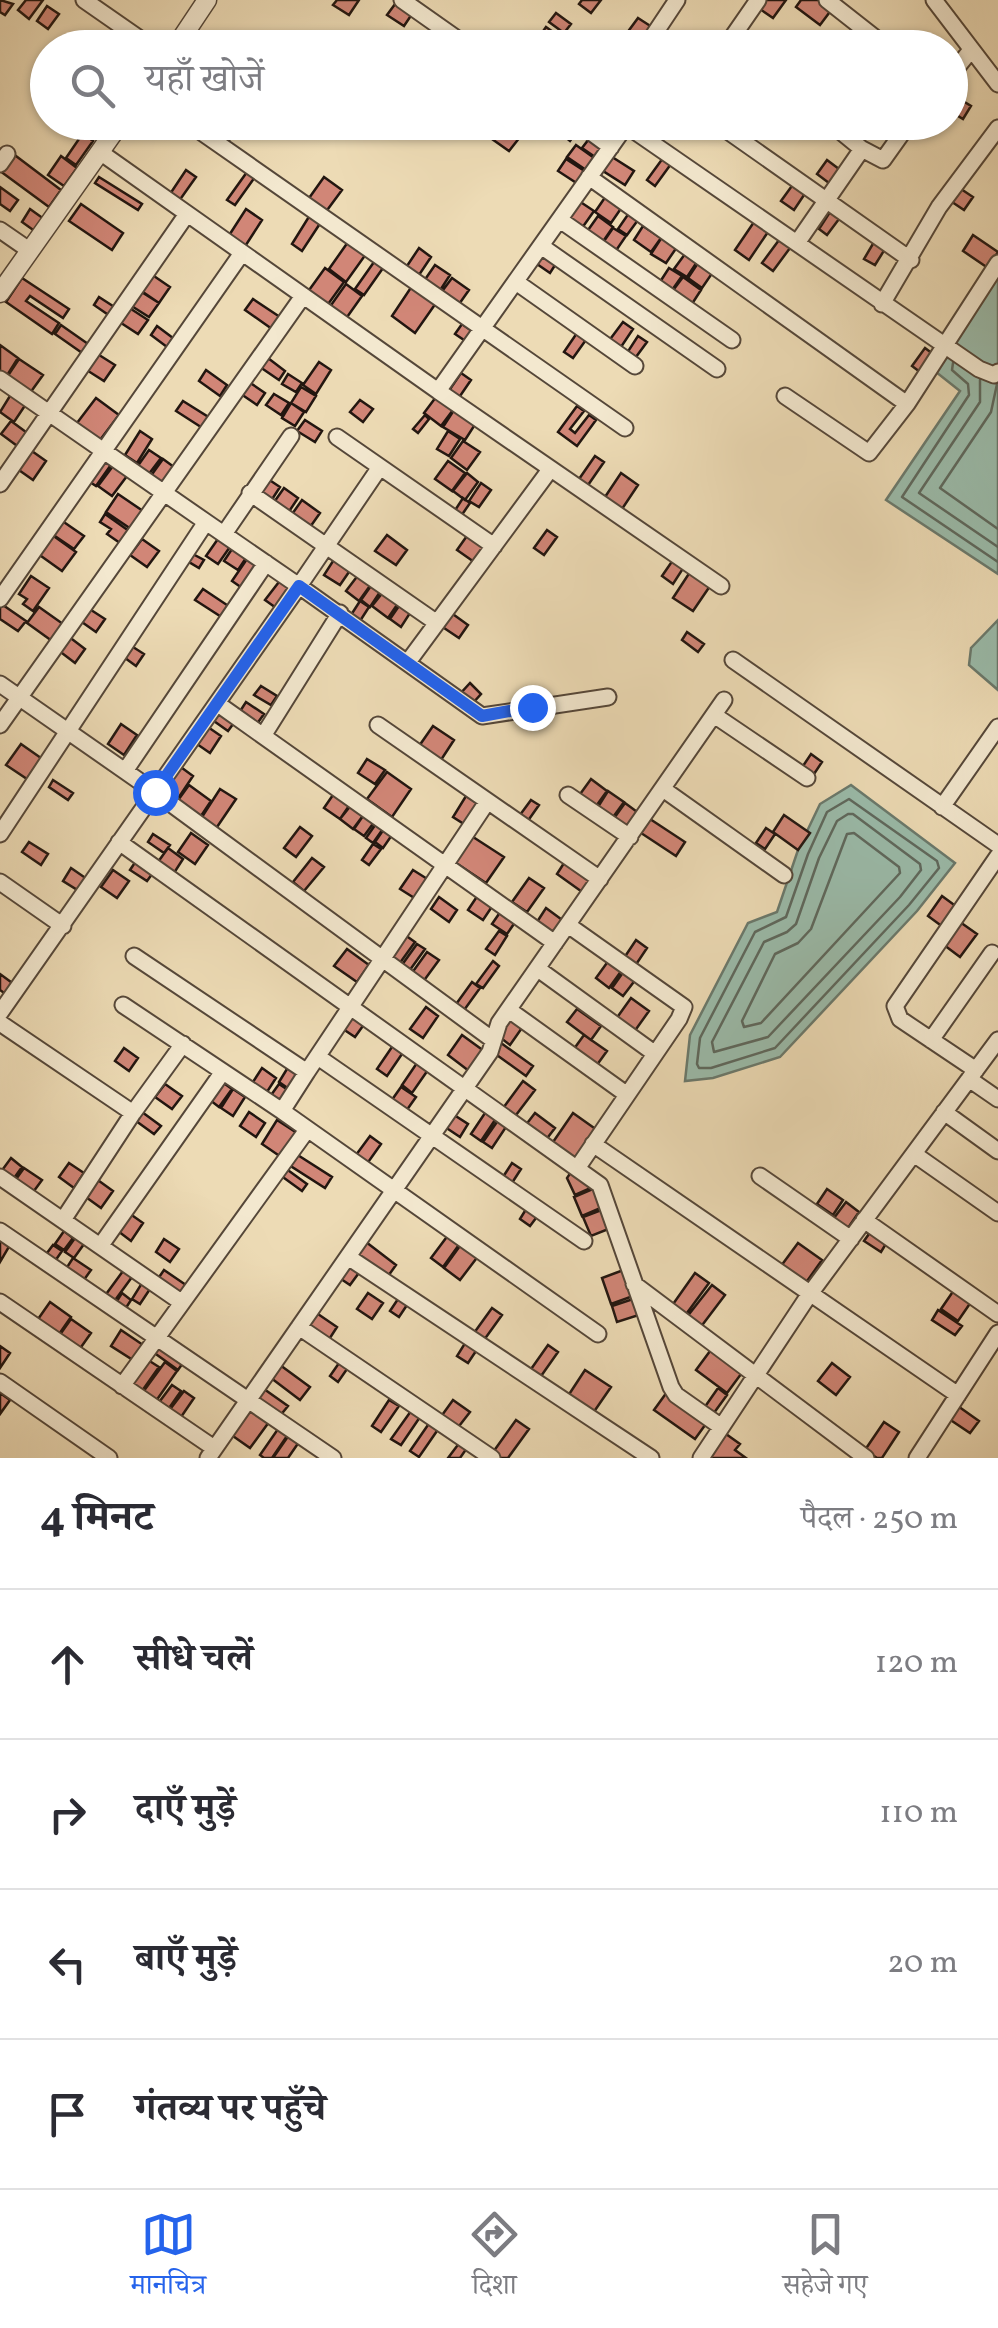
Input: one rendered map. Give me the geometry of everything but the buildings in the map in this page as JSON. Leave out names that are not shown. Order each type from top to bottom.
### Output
[{"type":"street","points":[[84,0],[126,30]]},
{"type":"street","points":[[187,30],[208,0]]},
{"type":"street","points":[[402,0],[444,30]]},
{"type":"street","points":[[657,30],[678,0]]},
{"type":"street","points":[[737,30],[758,0]]},
{"type":"street","points":[[826,0],[865,30]]},
{"type":"street","points":[[934,0],[957,30]]},
{"type":"street","points":[[968,45],[998,84]]},
{"type":"street","points":[[968,55],[972,50]]},
{"type":"street","points":[[882,304],[939,208],[998,128]]},
{"type":"street","points":[[0,293],[108,140]]},
{"type":"street","points":[[213,140],[626,428]]},
{"type":"street","points":[[603,140],[611,147]]},
{"type":"street","points":[[438,391],[616,140]]},
{"type":"street","points":[[648,140],[945,347],[986,373],[998,372]]},
{"type":"street","points":[[740,140],[910,260]]},
{"type":"street","points":[[851,140],[883,160],[897,140]]},
{"type":"street","points":[[797,243],[862,149]]},
{"type":"street","points":[[100,152],[549,471],[721,586]]},
{"type":"street","points":[[589,178],[907,404]]},
{"type":"street","points":[[0,484],[188,214]]},
{"type":"street","points":[[560,220],[732,340]]},
{"type":"street","points":[[0,230],[30,250]]},
{"type":"street","points":[[541,246],[717,368]]},
{"type":"street","points":[[0,599],[242,253]]},
{"type":"street","points":[[785,396],[869,453],[907,404],[998,263]]},
{"type":"street","points":[[516,282],[635,366]]},
{"type":"street","points":[[0,724],[303,296]]},
{"type":"street","points":[[0,378],[482,716],[608,697]]},
{"type":"street","points":[[224,534],[291,436]]},
{"type":"street","points":[[337,437],[494,546]]},
{"type":"street","points":[[0,1013],[380,468]]},
{"type":"street","points":[[408,662],[549,471]]},
{"type":"street","points":[[250,494],[437,624]]},
{"type":"street","points":[[0,834],[206,522]]},
{"type":"street","points":[[125,771],[266,563]]},
{"type":"street","points":[[263,736],[340,614]]},
{"type":"street","points":[[733,660],[998,845]]},
{"type":"street","points":[[0,684],[155,792],[492,1040]]},
{"type":"street","points":[[0,1302],[211,1453],[490,1052],[492,1040],[509,1010],[724,700]]},
{"type":"street","points":[[218,704],[555,943]]},
{"type":"street","points":[[714,715],[807,778]]},
{"type":"street","points":[[378,726],[600,879]]},
{"type":"street","points":[[942,807],[998,726]]},
{"type":"street","points":[[663,789],[784,875]]},
{"type":"street","points":[[568,795],[630,837]]},
{"type":"street","points":[[282,1111],[486,802]]},
{"type":"street","points":[[120,842],[600,1185],[676,1395],[720,1426]]},
{"type":"street","points":[[998,856],[895,1006],[900,1019],[931,1040],[998,1098]]},
{"type":"street","points":[[0,882],[63,926]]},
{"type":"street","points":[[568,925],[684,1007],[578,1167]]},
{"type":"street","points":[[931,1040],[992,952]]},
{"type":"street","points":[[134,956],[306,1072]]},
{"type":"street","points":[[538,969],[654,1053]]},
{"type":"street","points":[[122,1005],[282,1111],[598,1334]]},
{"type":"street","points":[[509,1010],[626,1094]]},
{"type":"street","points":[[0,1023],[133,1112]]},
{"type":"street","points":[[702,1458],[809,1295],[998,1040]]},
{"type":"street","points":[[63,1220],[182,1044]]},
{"type":"street","points":[[318,1057],[584,1241]]},
{"type":"street","points":[[101,1245],[222,1073]]},
{"type":"street","points":[[944,1112],[998,1151]]},
{"type":"street","points":[[122,1386],[307,1130]]},
{"type":"street","points":[[593,1144],[958,1395]]},
{"type":"street","points":[[914,1154],[998,1213]]},
{"type":"street","points":[[760,1176],[851,1239]]},
{"type":"street","points":[[0,1177],[181,1302]]},
{"type":"street","points":[[864,1220],[998,1314]]},
{"type":"street","points":[[0,1231],[333,1458]]},
{"type":"street","points":[[348,1257],[651,1458]]},
{"type":"street","points":[[634,1284],[755,1374],[847,1453],[866,1458]]},
{"type":"street","points":[[299,1328],[492,1458]]},
{"type":"street","points":[[917,1458],[998,1334]]},
{"type":"street","points":[[0,1382],[88,1452],[109,1458]]},
{"type":"water","points":[[998,274],[998,574],[886,500],[960,391],[936,372]]},
{"type":"water","points":[[998,620],[998,690],[969,665],[971,648]]},
{"type":"water","points":[[851,785],[955,863],[917,911],[780,1057],[713,1078],[685,1081],[690,1035],[748,923],[777,912],[798,850],[820,804]]},
{"type":"route","points":[[155,792],[299,586],[482,716],[532,707]]}]
